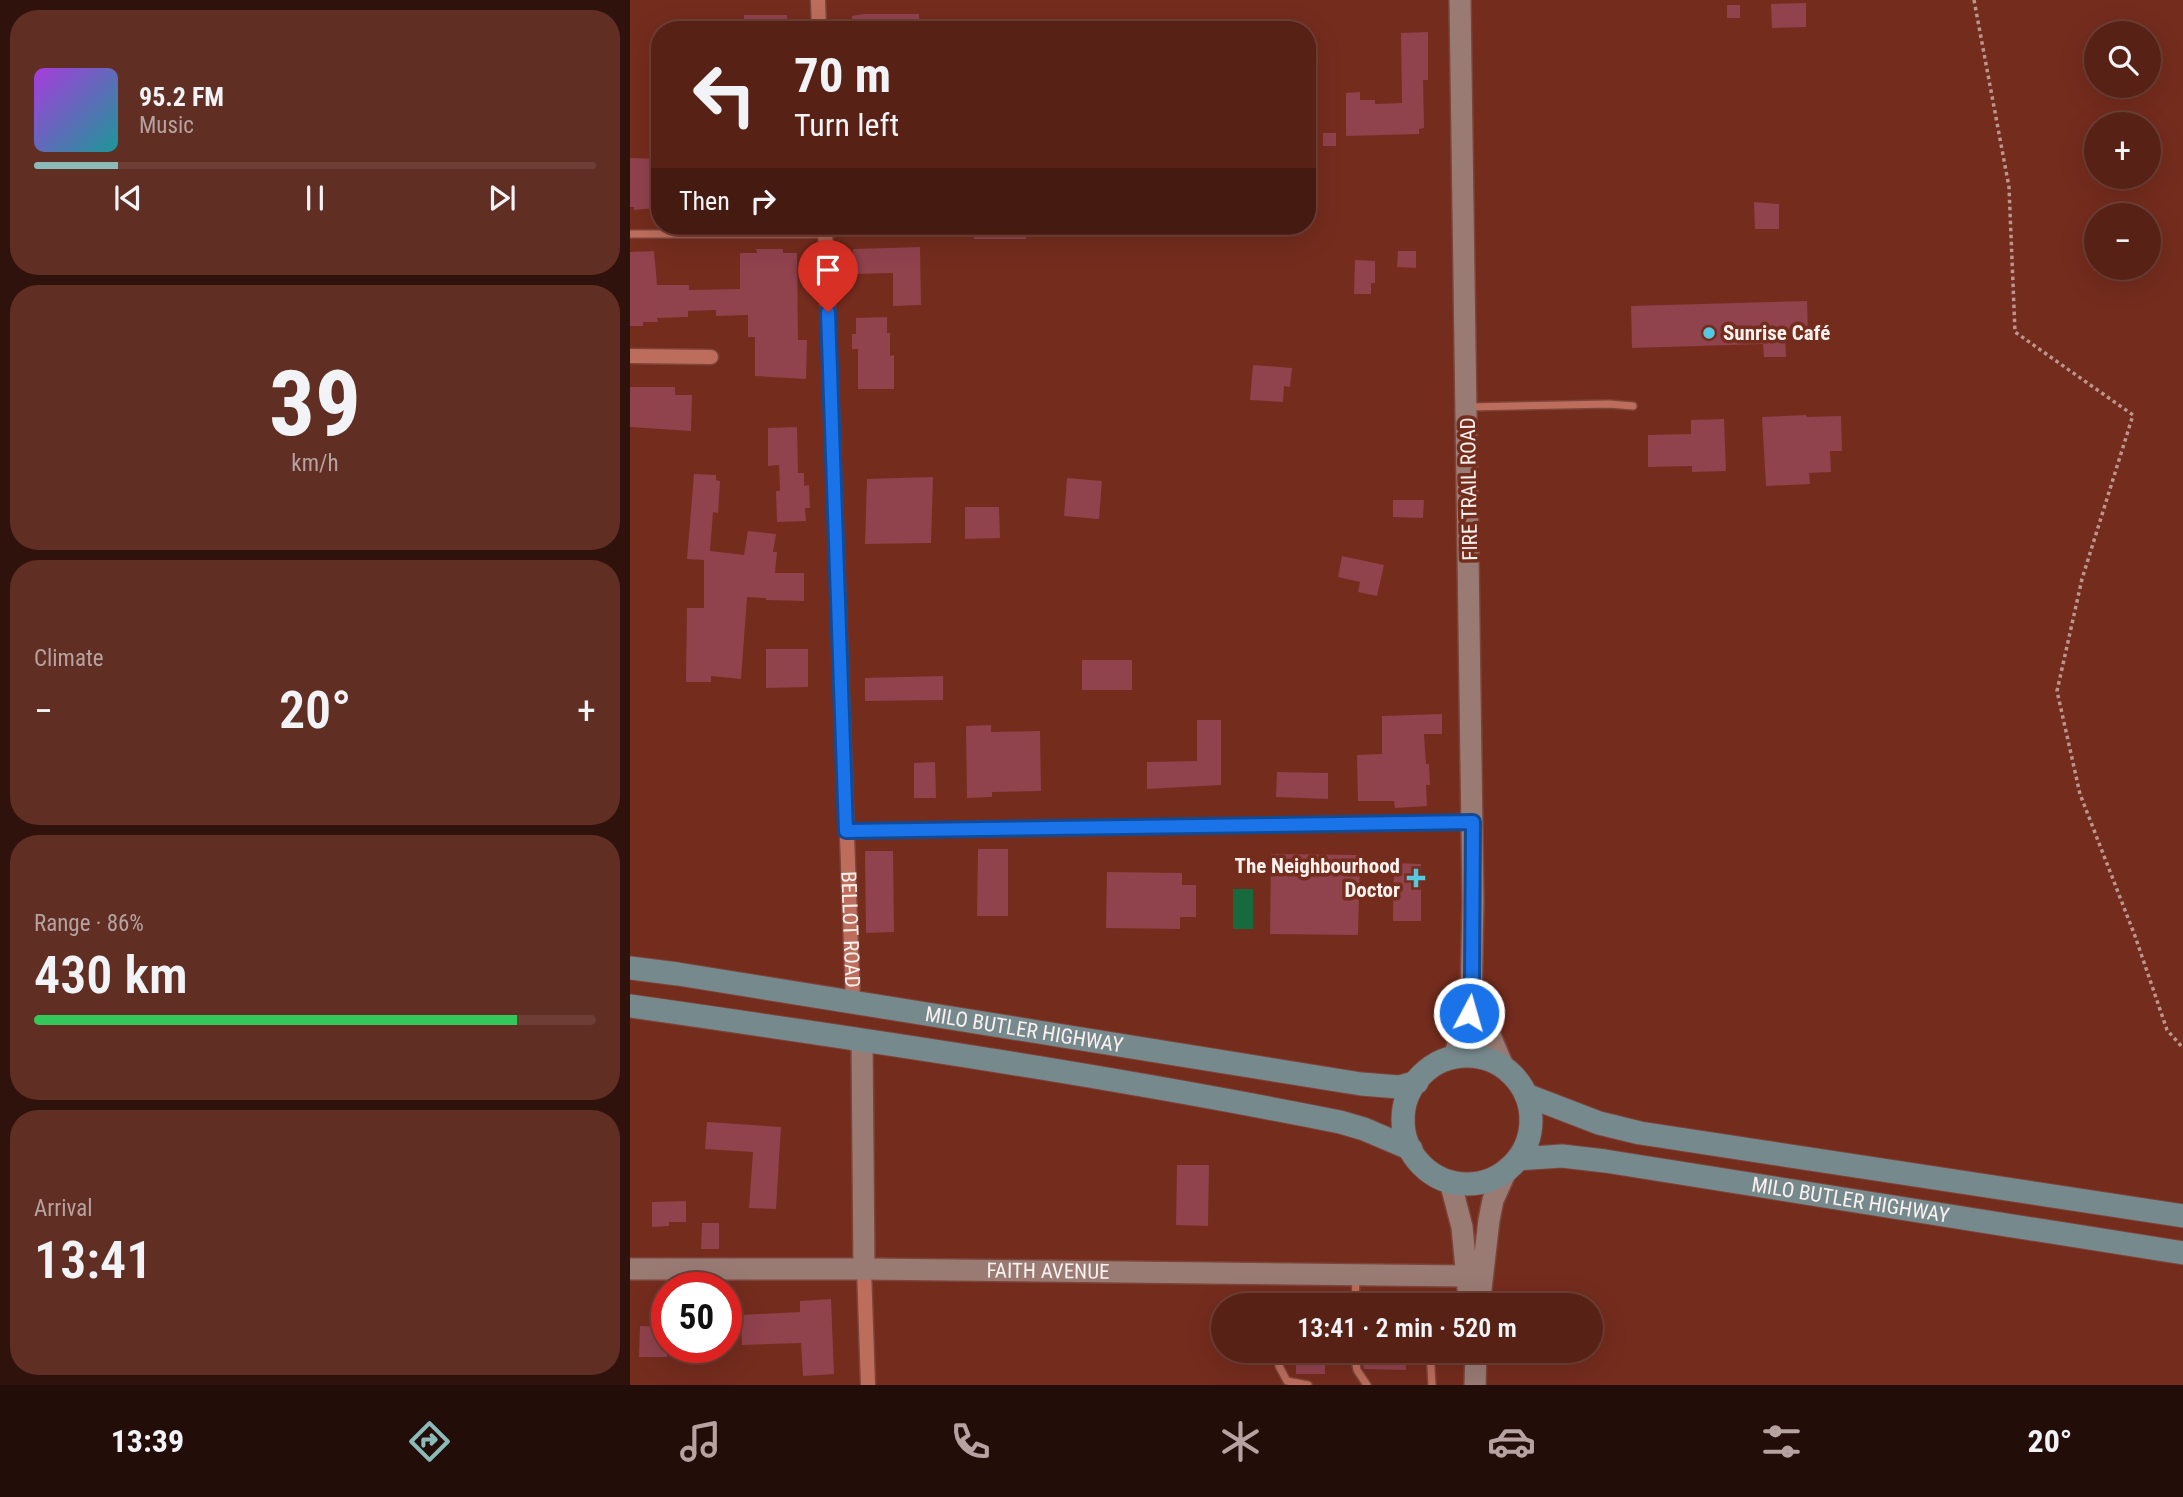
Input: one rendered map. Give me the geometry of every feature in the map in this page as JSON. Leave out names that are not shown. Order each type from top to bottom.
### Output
[{"type":"main road","name":"MILO BUTLER HIGHWAY","points":[[630,968],[1361,1084],[1399,1087],[1417,1082]]},
{"type":"main road","name":"MILO BUTLER HIGHWAY","points":[[630,1006],[862,1040],[1298,1113],[1364,1129],[1410,1149]]},
{"type":"main road","points":[[1474,1056],[1503,1066],[1513,1074],[1530,1107],[1531,1129],[1512,1164],[1497,1177],[1474,1183],[1450,1181],[1427,1170],[1410,1149],[1404,1126],[1406,1102],[1417,1082],[1433,1066],[1454,1057],[1474,1056]]},
{"type":"main road","name":"MILO BUTLER HIGHWAY","points":[[1526,1095],[1600,1123],[1640,1133],[2183,1216]]},
{"type":"main road","name":"MILO BUTLER HIGHWAY","points":[[1512,1164],[1562,1156],[1605,1161],[2183,1253]]},
{"type":"street","points":[[818,0],[819,21]]},
{"type":"street","name":"FIRE TRAIL ROAD","points":[[1454,1057],[1469,1013],[1472,978],[1473,822],[1460,0]]},
{"type":"street","name":"BELLOT ROAD","points":[[825,235],[853,1002]]},
{"type":"street","points":[[630,356],[711,357]]},
{"type":"street","points":[[846,831],[1473,822]]},
{"type":"street","name":"FIRE TRAIL ROAD","points":[[1472,978],[1483,1019],[1503,1066]]},
{"type":"street","points":[[862,1040],[868,1385]]},
{"type":"street","points":[[1479,1293],[1493,1200],[1512,1164]]},
{"type":"street","points":[[1450,1181],[1462,1227],[1469,1293]]},
{"type":"street","name":"FAITH AVENUE","points":[[630,1269],[1466,1276]]},
{"type":"street","points":[[1475,1385],[1476,1363]]},
{"type":"lane","points":[[630,234],[651,234]]},
{"type":"lane","points":[[1468,407],[1609,404],[1633,406]]},
{"type":"lane","points":[[1355,1293],[1356,1275]]},
{"type":"lane","points":[[1279,1363],[1287,1381],[1308,1385]]},
{"type":"lane","points":[[1356,1363],[1367,1385]]},
{"type":"lane","points":[[1431,1363],[1432,1385]]},
{"type":"lane","points":[[1361,1385],[1367,1385]]},
{"type":"path","points":[[1974,0],[2009,187],[2015,332],[2133,415],[2082,579],[2057,691],[2080,794],[2135,936],[2167,1030],[2183,1048]]},
{"type":"green space","points":[[1233,889],[1253,889],[1253,929],[1233,929]]},
{"type":"building","points":[[1806,3],[1806,27],[1772,28],[1771,4]]},
{"type":"building","points":[[1727,5],[1740,5],[1740,18],[1727,18]]},
{"type":"building","points":[[919,14],[919,21],[852,21],[852,16]]},
{"type":"building","points":[[744,15],[787,15],[787,21],[744,21]]},
{"type":"building","points":[[1428,32],[1428,80],[1423,80],[1424,128],[1419,129],[1419,134],[1346,136],[1346,93],[1360,92],[1360,100],[1375,100],[1375,104],[1402,103],[1401,33]]},
{"type":"building","points":[[1323,133],[1336,133],[1336,146],[1323,146]]},
{"type":"building","points":[[630,158],[651,159],[651,208],[634,210],[634,207],[630,207]]},
{"type":"building","points":[[1754,202],[1779,204],[1779,229],[1755,229]]},
{"type":"building","points":[[974,235],[1026,235],[1026,239],[974,239]]},
{"type":"building","points":[[920,247],[921,305],[893,306],[893,273],[854,274],[853,249]]},
{"type":"building","points":[[756,249],[783,249],[783,253],[797,253],[798,340],[807,340],[806,379],[755,376],[755,337],[748,337],[748,315],[716,316],[716,310],[688,311],[688,317],[657,318],[658,322],[643,322],[643,326],[630,326],[630,252],[654,251],[657,285],[689,285],[689,290],[740,289],[740,253],[757,253]]},
{"type":"building","points":[[1398,251],[1416,251],[1416,268],[1397,267]]},
{"type":"building","points":[[1355,260],[1375,261],[1375,283],[1371,283],[1371,294],[1354,294]]},
{"type":"building","points":[[1807,301],[1808,333],[1785,333],[1786,357],[1764,357],[1763,344],[1632,348],[1631,306]]},
{"type":"building","points":[[887,317],[890,356],[894,355],[894,389],[858,389],[858,349],[852,349],[856,318]]},
{"type":"building","points":[[1253,365],[1292,368],[1290,387],[1284,386],[1283,402],[1250,400]]},
{"type":"building","points":[[630,387],[675,387],[675,395],[692,395],[691,431],[630,427]]},
{"type":"building","points":[[1841,416],[1842,451],[1830,451],[1831,472],[1809,473],[1810,484],[1766,486],[1762,417]]},
{"type":"building","points":[[1724,419],[1726,471],[1692,472],[1692,466],[1648,467],[1648,435],[1691,434],[1691,420]]},
{"type":"building","points":[[797,427],[798,473],[804,473],[804,486],[809,485],[810,508],[805,508],[806,521],[777,522],[779,465],[768,466],[768,428]]},
{"type":"building","points":[[694,474],[716,475],[716,480],[720,481],[718,513],[713,512],[710,551],[744,555],[748,531],[776,534],[773,552],[777,552],[775,573],[804,573],[804,601],[747,597],[741,679],[711,676],[711,682],[686,682],[687,608],[704,608],[704,560],[687,559]]},
{"type":"building","points":[[933,477],[931,543],[865,544],[867,479]]},
{"type":"building","points":[[1067,478],[1102,481],[1099,519],[1064,516]]},
{"type":"building","points":[[1393,500],[1424,500],[1423,518],[1393,517]]},
{"type":"building","points":[[965,507],[999,507],[1000,538],[965,539]]},
{"type":"building","points":[[1342,556],[1384,565],[1377,596],[1358,592],[1360,582],[1338,577]]},
{"type":"building","points":[[766,649],[808,649],[808,687],[766,688]]},
{"type":"building","points":[[1082,660],[1132,660],[1132,690],[1082,690]]},
{"type":"building","points":[[943,676],[943,700],[865,701],[865,678]]},
{"type":"building","points":[[1442,714],[1442,734],[1424,734],[1430,785],[1426,785],[1427,806],[1395,808],[1394,801],[1358,801],[1357,755],[1382,754],[1382,716]]},
{"type":"building","points":[[1197,720],[1221,720],[1221,785],[1147,789],[1147,762],[1197,761]]},
{"type":"building","points":[[991,725],[991,732],[1040,731],[1041,791],[992,792],[992,797],[967,798],[966,726]]},
{"type":"building","points":[[935,762],[936,798],[914,798],[914,763]]},
{"type":"building","points":[[1277,772],[1328,773],[1328,799],[1276,797]]},
{"type":"building","points":[[978,849],[1008,849],[1008,916],[977,916]]},
{"type":"building","points":[[865,851],[893,851],[894,932],[866,933]]},
{"type":"building","points":[[1271,854],[1360,855],[1358,935],[1270,934]]},
{"type":"building","points":[[1394,863],[1421,864],[1421,921],[1393,921]]},
{"type":"building","points":[[1107,872],[1182,873],[1182,885],[1196,885],[1196,917],[1180,917],[1180,929],[1106,928]]},
{"type":"building","points":[[707,1122],[781,1127],[776,1209],[749,1208],[753,1152],[705,1149]]},
{"type":"building","points":[[1177,1165],[1209,1165],[1208,1226],[1176,1225]]},
{"type":"building","points":[[686,1201],[686,1222],[669,1222],[669,1226],[652,1227],[652,1202]]},
{"type":"building","points":[[702,1223],[719,1223],[719,1249],[701,1249]]},
{"type":"building","points":[[831,1299],[834,1374],[803,1376],[801,1343],[742,1345],[742,1315],[800,1312],[800,1301]]},
{"type":"building","points":[[640,1326],[651,1326],[651,1357],[639,1357]]},
{"type":"building","points":[[1296,1363],[1325,1363],[1325,1374],[1296,1374]]},
{"type":"building","points":[[1363,1363],[1406,1363],[1406,1370],[1364,1369]]},
{"type":"place","name":"Sunrise Café","points":[[1709,333]]},
{"type":"place","name":"The Neighbourhood Doctor","points":[[1416,878]]},
{"type":"route","points":[[828,312],[846,831],[1473,822],[1472,978],[1469,1013]]}]
